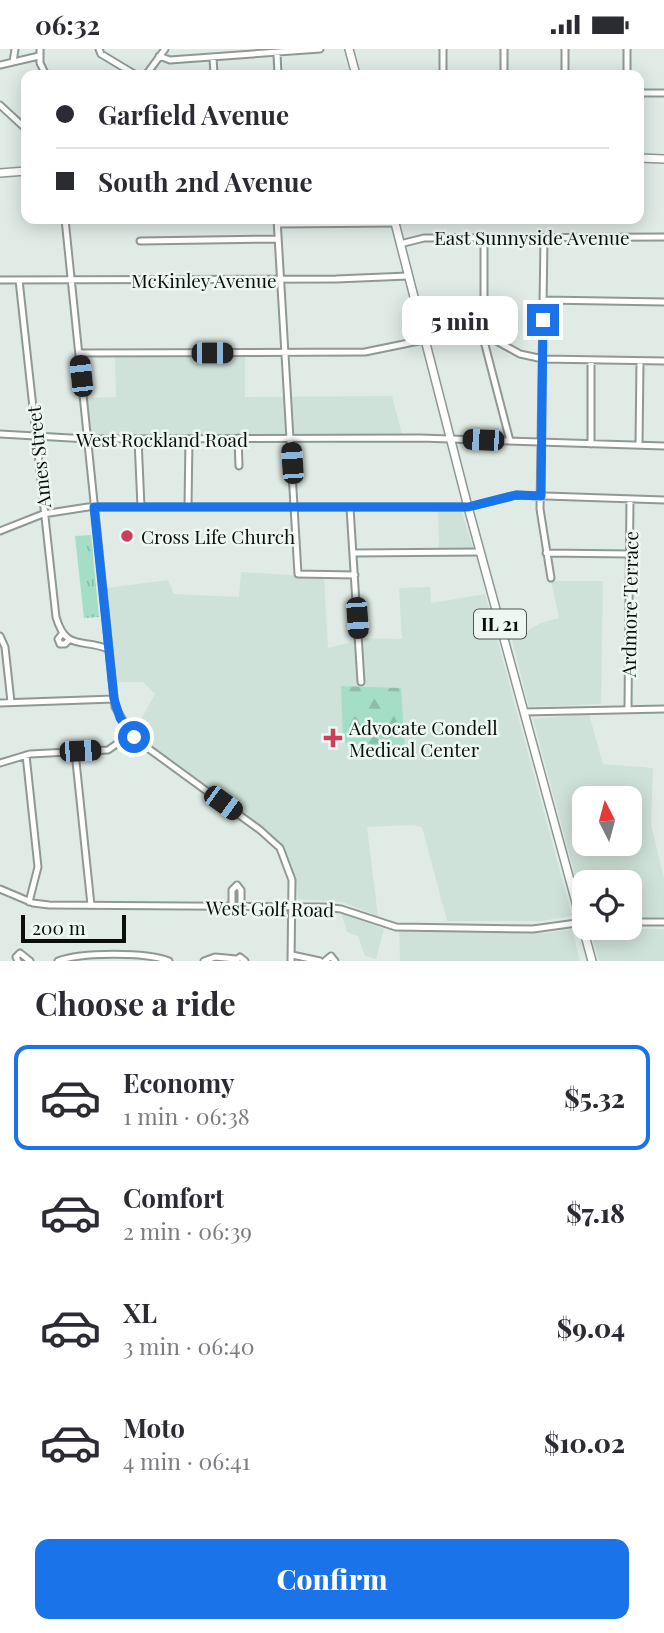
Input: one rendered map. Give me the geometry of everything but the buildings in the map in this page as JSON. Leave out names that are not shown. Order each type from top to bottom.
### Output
[{"type":"main road","points":[[349,49],[355,70]]},
{"type":"main road","points":[[644,158],[664,159]]},
{"type":"main road","points":[[0,173],[21,171]]},
{"type":"main road","name":"IL 21","points":[[395,224],[449,439],[572,883]]},
{"type":"main road","name":"IL 21","points":[[587,940],[592,961]]},
{"type":"street","points":[[13,62],[15,49]]},
{"type":"street","points":[[99,49],[101,54],[128,70]]},
{"type":"street","points":[[150,70],[164,49]]},
{"type":"street","points":[[159,57],[170,60],[320,49]]},
{"type":"street","points":[[443,49],[443,70]]},
{"type":"street","points":[[504,49],[504,70]]},
{"type":"street","points":[[565,49],[565,70]]},
{"type":"street","points":[[627,49],[627,70]]},
{"type":"street","points":[[0,65],[40,53],[45,70]]},
{"type":"street","points":[[277,53],[278,70]]},
{"type":"street","points":[[213,57],[214,70]]},
{"type":"street","points":[[644,93],[664,93]]},
{"type":"street","points":[[0,105],[21,124]]},
{"type":"street","points":[[66,224],[108,649],[114,699],[120,718],[131,734],[273,840],[286,858],[290,870],[293,907],[291,958],[323,961],[331,956],[335,961]]},
{"type":"street","points":[[277,224],[299,574],[355,575]]},
{"type":"street","name":"East Sunnyside Avenue","points":[[400,244],[424,238],[664,237]]},
{"type":"street","points":[[544,238],[541,496],[545,553],[551,578]]},
{"type":"street","points":[[140,241],[278,239]]},
{"type":"street","points":[[484,239],[484,336],[510,440]]},
{"type":"street","name":"McKinley Avenue","points":[[0,280],[408,276]]},
{"type":"street","name":"Ames Street","points":[[19,280],[43,514],[56,617],[62,634],[58,639],[60,644],[69,640],[84,645],[97,644],[108,649]]},
{"type":"street","points":[[544,300],[664,302]]},
{"type":"street","points":[[79,353],[370,352],[453,334],[484,336],[520,354],[543,359],[664,361]]},
{"type":"street","points":[[591,360],[591,444]]},
{"type":"street","points":[[639,445],[640,361]]},
{"type":"street","name":"West Rockland Road","points":[[0,434],[88,439],[449,439],[664,446]]},
{"type":"street","points":[[138,439],[141,507]]},
{"type":"street","points":[[188,507],[189,439]]},
{"type":"street","points":[[238,439],[239,466]]},
{"type":"street","points":[[0,531],[43,514],[94,507],[468,507],[516,495],[664,500]]},
{"type":"street","name":"Ardmore Terrace","points":[[628,709],[630,499]]},
{"type":"street","points":[[350,507],[361,682]]},
{"type":"street","points":[[353,553],[480,552]]},
{"type":"street","points":[[545,553],[630,555]]},
{"type":"street","points":[[0,636],[5,647],[11,702]]},
{"type":"street","points":[[97,644],[107,636]]},
{"type":"street","points":[[0,703],[114,699]]},
{"type":"street","points":[[524,712],[664,709]]},
{"type":"street","points":[[0,763],[26,755],[108,750],[131,734]]},
{"type":"street","points":[[75,752],[91,905]]},
{"type":"street","points":[[26,755],[38,867],[29,902]]},
{"type":"street","points":[[232,906],[232,890],[237,885],[241,890],[241,907]]},
{"type":"street","name":"West Golf Road","points":[[0,889],[29,902],[341,909],[396,927],[533,929],[572,924]]},
{"type":"street","points":[[642,922],[664,922]]},
{"type":"street","points":[[18,961],[16,957],[20,953],[30,961]]},
{"type":"street","points":[[58,961],[80,956],[119,959],[155,957],[169,961]]},
{"type":"street","points":[[204,961],[215,957],[235,960],[240,957],[245,961]]},
{"type":"shaded area","points":[[115,353],[245,353],[245,397],[392,396],[403,438],[88,439],[84,398],[116,397]]},
{"type":"shaded area","points":[[461,510],[474,550],[439,551],[438,511]]},
{"type":"shaded area","name":"Advocate Condell Medical Center","points":[[241,572],[324,577],[328,648],[366,638],[402,639],[399,588],[430,587],[431,603],[485,594],[572,916],[542,921],[447,921],[422,827],[412,825],[367,827],[378,916],[342,902],[298,899],[296,879],[283,846],[134,732],[155,694],[143,682],[116,682],[106,588],[168,580],[174,594],[239,597]]},
{"type":"shaded area","points":[[551,581],[603,581],[601,704],[529,707],[512,640],[541,623],[559,618]]},
{"type":"shaded area","points":[[589,714],[603,764],[653,768],[651,825],[664,878],[664,917],[642,917],[642,870],[574,870],[533,719]]},
{"type":"shaded area","points":[[341,913],[384,929],[376,959],[365,956],[358,936],[347,932]]},
{"type":"shaded area","points":[[572,929],[572,940],[575,940],[580,961],[400,961],[399,931],[544,933]]},
{"type":"shaded area","points":[[642,929],[664,929],[664,961],[599,961],[593,940],[642,940]]},
{"type":"green space","points":[[91,535],[99,617],[84,618],[75,536]]},
{"type":"green space","points":[[341,686],[401,688],[405,748],[343,743]]},
{"type":"place","name":"Cross Life Church","points":[[127,536]]},
{"type":"place","name":"Advocate Condell Medical Center","points":[[333,738]]},
{"type":"route","points":[[134,737],[126,729],[115,707],[94,507],[468,507],[516,495],[541,496],[543,320]]}]
